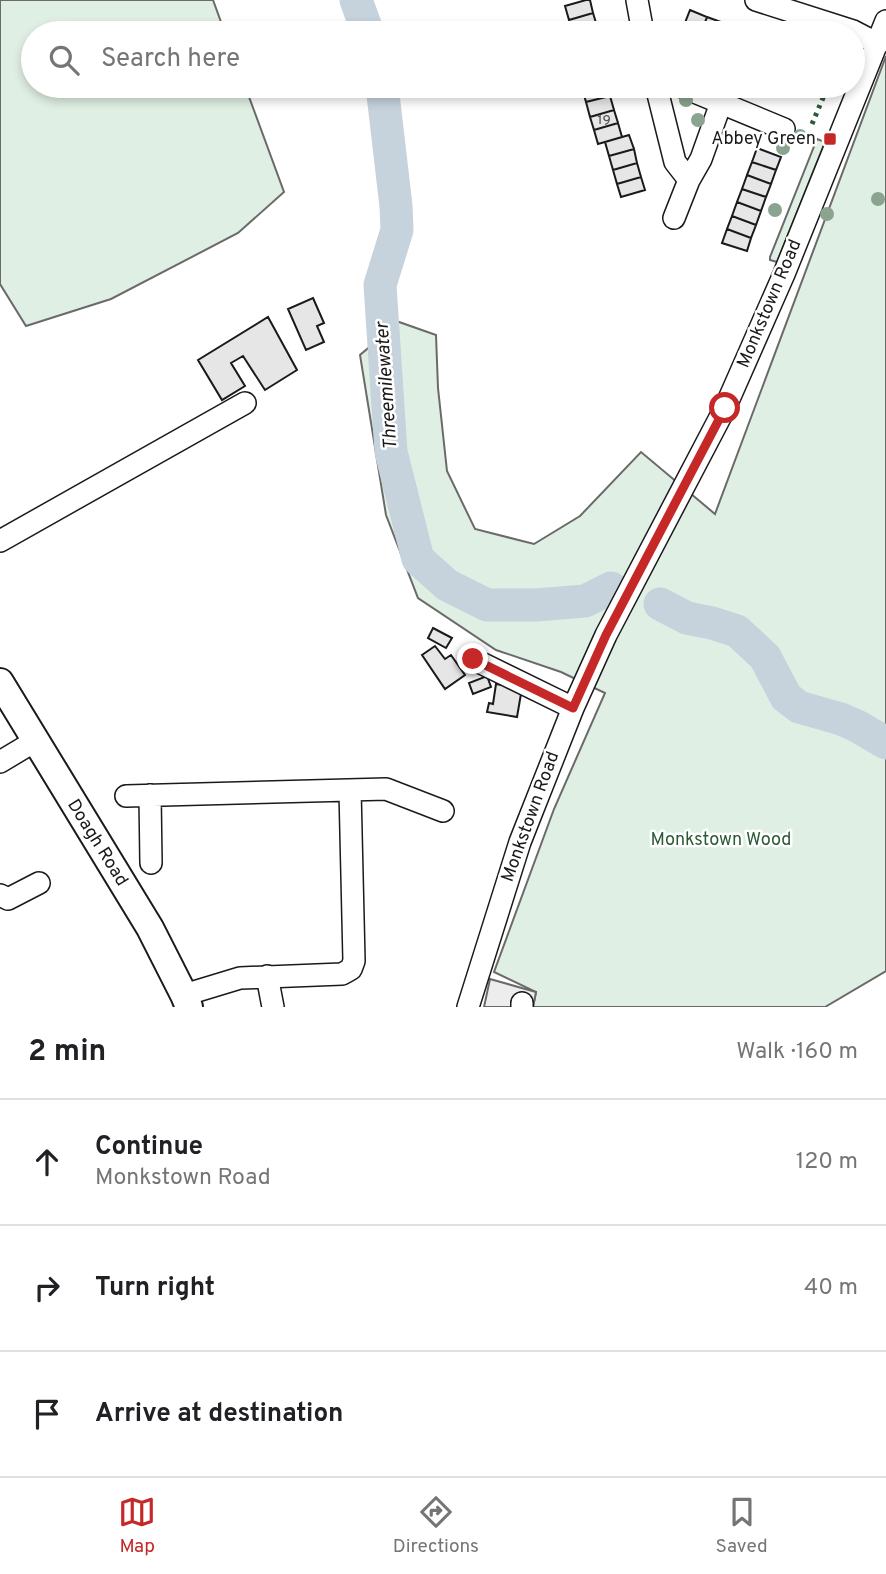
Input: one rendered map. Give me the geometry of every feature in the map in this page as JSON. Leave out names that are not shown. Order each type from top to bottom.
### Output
[{"type":"main road","name":"Doagh Road","points":[[0,682],[150,928],[187,1001]]},
{"type":"street","points":[[637,0],[641,21]]},
{"type":"street","points":[[756,0],[820,21]]},
{"type":"street","name":"Monkstown Road","points":[[865,76],[886,21]]},
{"type":"street","points":[[865,38],[878,44]]},
{"type":"street","points":[[659,98],[675,162],[689,180]]},
{"type":"street","points":[[710,98],[784,129]]},
{"type":"street","name":"Monkstown Road","points":[[468,1007],[520,842],[573,708],[606,635],[725,408],[789,263],[856,98]]},
{"type":"street","points":[[674,218],[689,180],[701,159],[722,103]]},
{"type":"street","points":[[0,541],[245,403]]},
{"type":"street","points":[[473,659],[573,708]]},
{"type":"street","points":[[0,762],[35,741]]},
{"type":"street","points":[[125,796],[386,789],[443,810]]},
{"type":"street","points":[[187,1001],[240,978],[342,974],[351,969],[354,961],[350,790]]},
{"type":"street","points":[[150,795],[151,863]]},
{"type":"street","points":[[0,895],[8,899],[39,883]]},
{"type":"street","points":[[267,976],[273,1007]]},
{"type":"green space","points":[[0,0],[213,0],[221,21],[21,21],[21,98],[249,98],[284,192],[238,233],[111,299],[26,326],[0,284]]},
{"type":"green space","name":"Monkstown Wood","points":[[886,56],[886,971],[825,1007],[533,1007],[536,992],[494,972],[554,809],[605,693],[561,672],[496,650],[418,598],[386,515],[360,355],[399,322],[436,335],[438,388],[447,471],[475,529],[534,544],[580,516],[641,452],[715,514]]},
{"type":"green space","points":[[817,139],[825,142],[777,262],[770,260],[770,257]]},
{"type":"shaded area","points":[[490,979],[536,992],[533,1007],[484,1007]]},
{"type":"building","points":[[590,0],[593,13],[569,20],[565,6]]},
{"type":"building","points":[[690,10],[707,17],[706,21],[686,21]]},
{"type":"building","points":[[593,13],[595,21],[569,21]]},
{"type":"building","points":[[585,98],[602,98],[586,102]]},
{"type":"building","points":[[611,98],[614,110],[590,117],[586,102]]},
{"type":"building","points":[[614,110],[618,123],[594,130],[590,117]]},
{"type":"building","points":[[618,123],[622,137],[598,144],[594,130]]},
{"type":"building","points":[[629,135],[634,149],[609,156],[605,142]]},
{"type":"building","points":[[757,148],[781,157],[776,170],[752,162]]},
{"type":"building","points":[[634,149],[637,163],[613,170],[609,156]]},
{"type":"building","points":[[752,162],[776,170],[771,184],[747,175]]},
{"type":"building","points":[[637,163],[641,177],[617,184],[613,170]]},
{"type":"building","points":[[747,175],[771,184],[766,197],[742,189]]},
{"type":"building","points":[[641,177],[645,190],[621,197],[617,184]]},
{"type":"building","points":[[742,189],[766,197],[761,211],[737,202]]},
{"type":"building","points":[[737,202],[761,211],[756,225],[732,216]]},
{"type":"building","points":[[732,216],[756,225],[751,238],[727,229]]},
{"type":"building","points":[[727,229],[751,238],[747,251],[722,243]]},
{"type":"building","points":[[313,298],[324,323],[317,326],[324,342],[306,350],[288,309]]},
{"type":"building","points":[[268,317],[297,370],[265,390],[243,356],[231,363],[245,386],[222,400],[198,360]]},
{"type":"building","points":[[433,628],[452,638],[446,648],[428,638]]},
{"type":"building","points":[[435,646],[445,659],[451,655],[465,675],[445,689],[422,655]]},
{"type":"building","points":[[487,676],[491,687],[473,694],[469,683]]},
{"type":"building","points":[[496,684],[522,688],[517,717],[487,712],[489,703],[493,704]]},
{"type":"waterway","name":"Threemilewater","points":[[356,0],[364,21]]},
{"type":"waterway","name":"Threemilewater","points":[[383,98],[397,230],[380,285],[391,452],[418,559],[447,585],[487,605],[585,601],[611,588]]},
{"type":"waterway","name":"Threemilewater","points":[[660,604],[687,618],[737,631],[765,657],[786,697],[799,707],[841,719],[886,743]]},
{"type":"hedge","points":[[812,124],[823,98]]},
{"type":"place","name":"Abbey Green","points":[[830,139]]},
{"type":"route","points":[[473,659],[573,708],[606,635],[725,408]]}]
